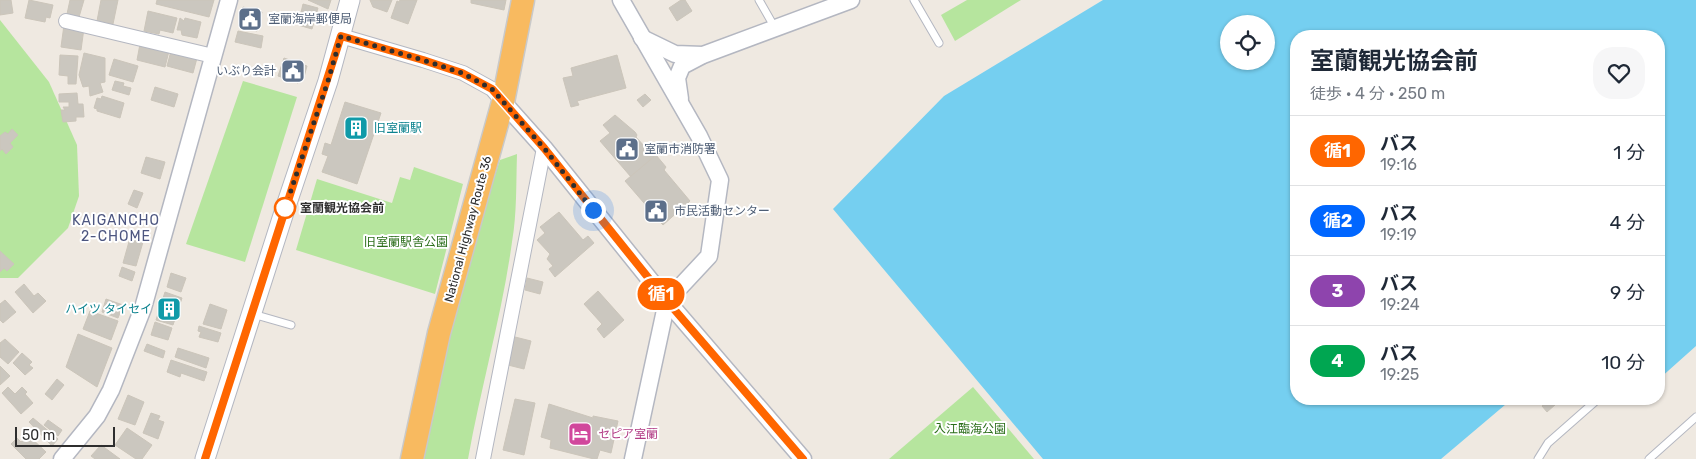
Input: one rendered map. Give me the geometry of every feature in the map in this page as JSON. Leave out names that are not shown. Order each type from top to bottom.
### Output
[{"type":"highway","name":"National Highway Route 36","points":[[412,459],[440,333],[503,102],[523,0]]},
{"type":"main road","points":[[205,459],[341,36],[350,0]]},
{"type":"street","points":[[62,459],[97,416],[111,390],[143,308],[229,0]]},
{"type":"street","points":[[621,0],[699,136],[720,180],[709,256],[667,301],[633,459]]},
{"type":"street","points":[[681,105],[677,78],[682,66],[702,54],[851,0]]},
{"type":"street","points":[[66,21],[213,56]]},
{"type":"street","points":[[341,36],[462,73],[492,89],[544,148],[667,301],[803,459]]},
{"type":"street","points":[[642,38],[675,54],[702,54]]},
{"type":"street","points":[[483,459],[544,148]]},
{"type":"lane","points":[[759,0],[775,28]]},
{"type":"lane","points":[[914,0],[939,43]]},
{"type":"lane","points":[[252,313],[291,325]]},
{"type":"lane","points":[[1538,459],[1548,443],[1591,405]]},
{"type":"lane","points":[[1649,459],[1696,417]]},
{"type":"green space","points":[[967,0],[1021,0],[955,41],[941,15]]},
{"type":"green space","points":[[0,20],[49,82],[77,145],[79,196],[68,228],[18,278],[0,278]]},
{"type":"green space","points":[[243,81],[297,97],[245,262],[186,244]]},
{"type":"green space","points":[[517,154],[515,220],[508,269],[468,459],[422,459],[464,268],[500,160]]},
{"type":"green space","name":"旧室蘭駅舎公園","points":[[414,167],[463,184],[435,294],[296,250],[317,179],[392,203],[400,177],[410,180]]},
{"type":"green space","name":"入江臨海公園","points":[[973,387],[1034,459],[889,459]]},
{"type":"water","points":[[1103,0],[1696,0],[1696,346],[1665,374],[1665,30],[1290,30],[1290,405],[1505,405],[1441,459],[1043,459],[833,209],[944,96]]},
{"type":"building","points":[[0,0],[11,0],[13,13],[0,15]]},
{"type":"building","points":[[29,0],[53,5],[50,18],[46,17],[45,22],[25,18]]},
{"type":"building","points":[[70,0],[84,0],[79,17],[67,14]]},
{"type":"building","points":[[101,0],[118,0],[113,24],[97,21]]},
{"type":"building","points":[[157,0],[214,0],[209,17],[156,4]]},
{"type":"building","points":[[308,0],[331,0],[328,9]]},
{"type":"building","points":[[370,0],[392,0],[387,12],[373,7]]},
{"type":"building","points":[[400,0],[417,0],[408,24],[391,18],[397,1],[399,2]]},
{"type":"building","points":[[471,0],[506,0],[504,10],[471,3]]},
{"type":"building","points":[[681,0],[685,0],[692,11],[677,21],[669,8]]},
{"type":"building","points":[[303,4],[318,8],[312,29],[298,25]]},
{"type":"building","name":"室蘭海岸郵便局","points":[[243,7],[262,12],[257,31],[239,26]]},
{"type":"building","points":[[148,11],[177,18],[173,33],[160,30],[159,34],[144,31]]},
{"type":"building","points":[[180,18],[184,21],[185,18],[201,22],[197,38],[182,35],[181,30],[177,30]]},
{"type":"building","points":[[64,25],[84,28],[81,50],[61,47]]},
{"type":"building","points":[[238,31],[263,36],[261,48],[235,42]]},
{"type":"building","points":[[140,44],[169,51],[165,67],[137,60]]},
{"type":"building","points":[[171,51],[197,58],[193,73],[167,66]]},
{"type":"building","points":[[84,53],[105,58],[105,82],[100,83],[103,92],[90,96],[89,86],[83,87],[79,75]]},
{"type":"building","points":[[60,55],[78,56],[76,84],[68,84],[68,76],[59,75]]},
{"type":"building","points":[[617,55],[626,88],[577,101],[579,105],[571,107],[563,78],[573,76],[571,68]]},
{"type":"building","points":[[284,58],[307,66],[304,77],[298,83],[278,76]]},
{"type":"building","points":[[114,59],[138,66],[133,82],[109,75]]},
{"type":"building","points":[[115,81],[124,83],[123,86],[131,88],[129,95],[112,90]]},
{"type":"building","points":[[155,87],[178,94],[174,107],[151,100]]},
{"type":"building","points":[[77,93],[78,104],[83,104],[84,117],[76,117],[76,121],[63,122],[61,110],[65,110],[63,107],[69,107],[69,102],[59,102],[59,94]]},
{"type":"building","points":[[645,94],[651,100],[643,107],[637,100]]},
{"type":"building","points":[[102,96],[124,103],[120,118],[97,111],[94,108],[97,98],[101,99]]},
{"type":"building","name":"旧室蘭駅","points":[[345,102],[381,113],[357,184],[322,172],[328,156],[322,154],[325,143],[331,145]]},
{"type":"building","name":"室蘭市消防署","points":[[615,115],[635,132],[636,137],[654,157],[631,177],[600,141],[610,133],[603,125]]},
{"type":"building","points":[[12,129],[18,135],[10,143],[13,147],[6,154],[2,149],[0,151],[0,136],[5,132],[8,134]]},
{"type":"building","points":[[656,155],[666,167],[664,170],[690,201],[663,225],[625,181]]},
{"type":"building","points":[[146,157],[165,162],[160,179],[141,173]]},
{"type":"building","points":[[134,190],[143,193],[137,208],[128,204]]},
{"type":"building","points":[[559,212],[583,240],[588,236],[594,243],[555,277],[549,269],[553,266],[547,259],[550,254],[537,240],[545,233],[540,227]]},
{"type":"building","points":[[130,238],[143,242],[136,266],[123,263]]},
{"type":"building","points":[[0,251],[14,264],[7,271],[4,268],[0,272]]},
{"type":"building","points":[[122,267],[135,272],[132,281],[119,276]]},
{"type":"building","points":[[171,273],[186,278],[181,292],[167,287]]},
{"type":"building","points":[[527,278],[543,282],[540,294],[525,290]]},
{"type":"building","points":[[24,284],[34,296],[38,293],[46,301],[33,313],[15,292]]},
{"type":"building","points":[[598,291],[624,320],[604,338],[597,329],[602,324],[584,304]]},
{"type":"building","name":"ハイツ タイセイ","points":[[165,292],[182,298],[173,325],[156,320]]},
{"type":"building","points":[[106,299],[123,305],[118,318],[102,312]]},
{"type":"building","points":[[5,300],[16,312],[3,323],[0,320],[0,304]]},
{"type":"building","points":[[210,304],[227,310],[221,329],[203,324]]},
{"type":"building","points":[[90,311],[118,321],[111,340],[83,329]]},
{"type":"building","points":[[155,322],[172,328],[168,340],[151,335]]},
{"type":"building","points":[[199,326],[221,333],[218,342],[199,337],[201,332],[198,331]]},
{"type":"building","points":[[78,334],[112,348],[97,387],[66,367]]},
{"type":"building","points":[[515,337],[531,341],[524,369],[508,365]]},
{"type":"building","points":[[5,339],[19,352],[8,364],[0,357],[0,343]]},
{"type":"building","points":[[147,344],[165,351],[163,358],[144,351]]},
{"type":"building","points":[[178,348],[209,358],[206,368],[175,357]]},
{"type":"building","points":[[22,353],[32,362],[29,365],[33,368],[25,375],[13,363]]},
{"type":"building","points":[[171,360],[207,372],[204,381],[181,373],[180,377],[167,372]]},
{"type":"building","points":[[0,366],[10,376],[0,385]]},
{"type":"building","points":[[57,379],[64,385],[52,400],[45,394]]},
{"type":"building","points":[[8,387],[15,394],[22,387],[33,403],[21,414],[2,393]]},
{"type":"building","points":[[128,395],[144,402],[135,425],[118,419]]},
{"type":"building","points":[[515,399],[535,403],[524,455],[503,450]]},
{"type":"building","points":[[549,404],[593,418],[593,416],[618,421],[611,453],[600,450],[597,459],[594,459],[550,448],[551,440],[541,437]]},
{"type":"building","points":[[1543,405],[1555,405],[1547,412]]},
{"type":"building","points":[[151,413],[160,416],[158,420],[164,422],[158,439],[143,433]]},
{"type":"building","points":[[33,418],[58,439],[52,446],[29,422]]},
{"type":"building","points":[[48,420],[62,430],[58,436],[44,425]]},
{"type":"building","points":[[127,428],[152,445],[142,459],[136,459],[115,445]]},
{"type":"building","points":[[28,435],[46,452],[39,459],[26,459],[11,444],[17,438],[21,442]]},
{"type":"building","points":[[101,445],[120,459],[95,459],[91,456]]},
{"type":"bus line","name":"循1","points":[[205,459],[341,36],[462,73],[492,89],[544,148],[667,301],[803,459]]},
{"type":"place","name":"室蘭海岸郵便局","points":[[250,19]]},
{"type":"place","name":"いぶり会計","points":[[293,71]]},
{"type":"place","name":"旧室蘭駅","points":[[356,128]]},
{"type":"place","name":"室蘭市消防署","points":[[627,149]]},
{"type":"place","name":"室蘭観光協会前","points":[[285,208]]},
{"type":"place","name":"市民活動センター","points":[[656,211]]},
{"type":"place","name":"ハイツ タイセイ","points":[[169,309]]},
{"type":"place","name":"セピア室蘭","points":[[580,434]]},
{"type":"district","name":"KAIGANCHO 2-CHOME","points":[[116,228]]},
{"type":"route","points":[[285,208],[328,81],[341,36],[462,73],[492,89],[544,148],[593,210]]}]
